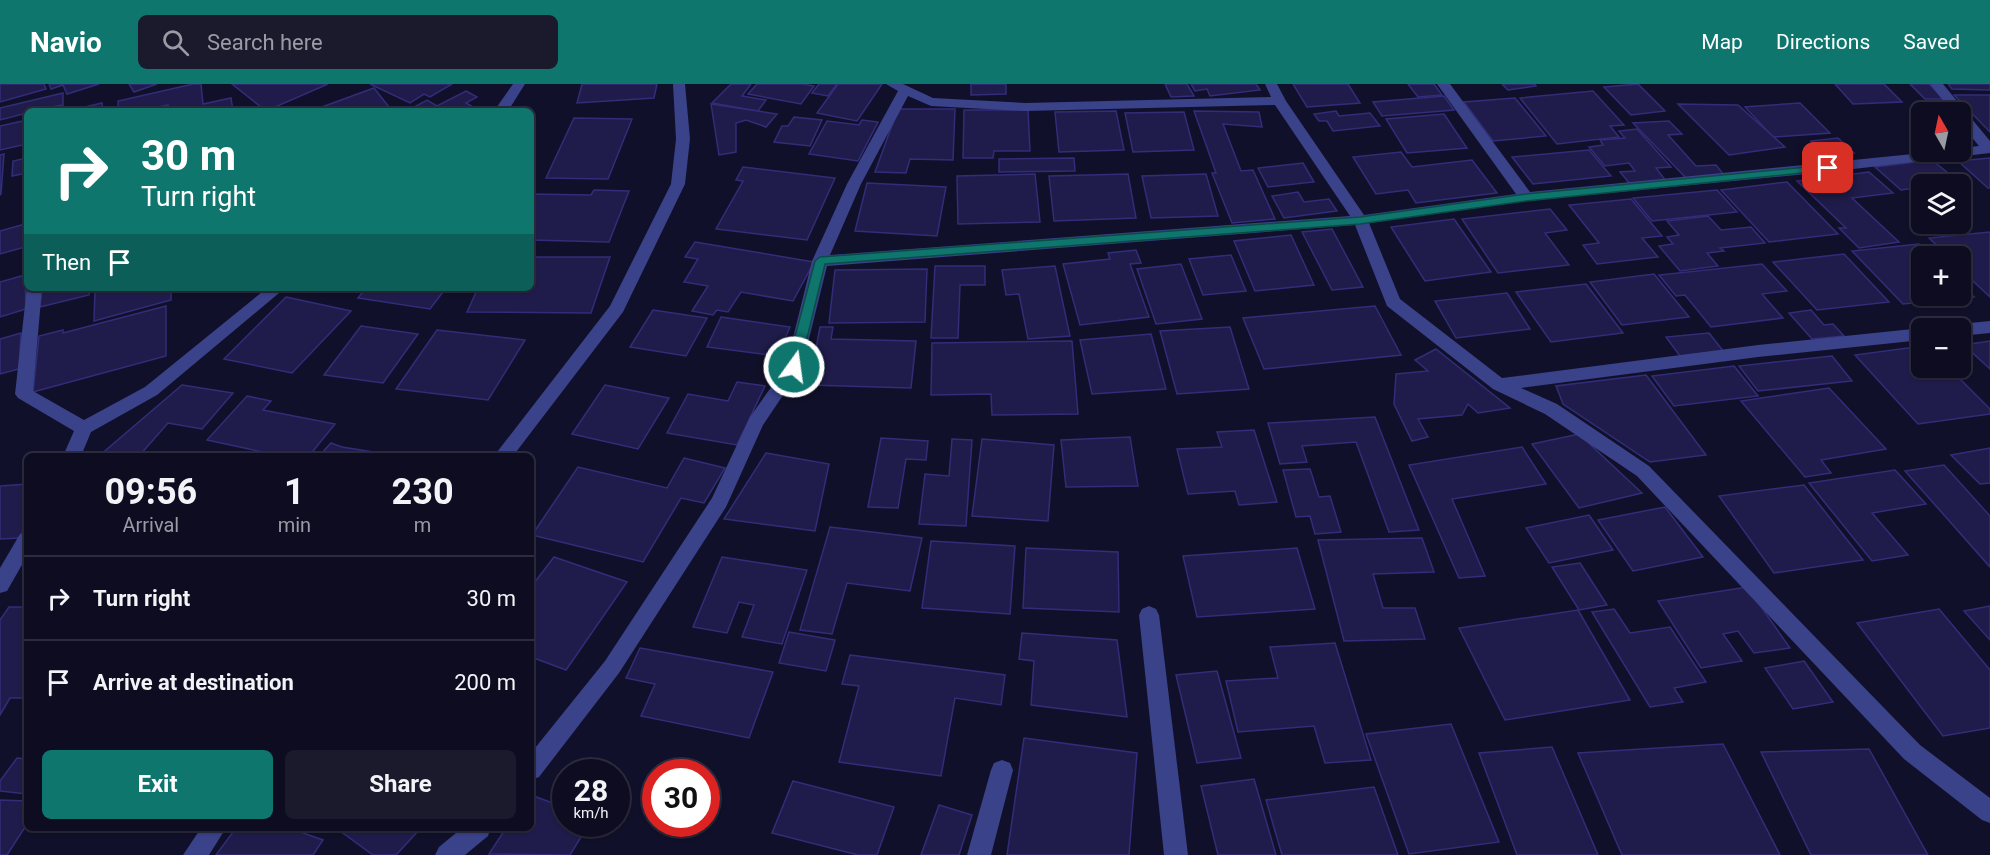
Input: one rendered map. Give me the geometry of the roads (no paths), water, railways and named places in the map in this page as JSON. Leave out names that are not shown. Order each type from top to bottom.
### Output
[{"type":"street","points":[[503,108],[519,84]]},
{"type":"street","points":[[505,453],[617,308],[678,184],[682,139],[679,84]]},
{"type":"street","points":[[1271,84],[1279,101],[1360,220],[1394,302],[1499,385],[1551,409],[1643,471],[1912,752],[1990,812]]},
{"type":"street","points":[[1443,84],[1526,197]]},
{"type":"street","points":[[1936,84],[1951,102]]},
{"type":"street","points":[[534,766],[612,667],[719,502],[756,422],[794,367],[820,261],[899,87],[931,102],[1025,106],[1279,101]]},
{"type":"street","points":[[1971,126],[1990,149]]},
{"type":"street","points":[[820,261],[1360,220],[1526,197],[1828,168],[1990,149]]},
{"type":"street","points":[[34,291],[24,394],[84,428]]},
{"type":"street","points":[[73,453],[84,428],[151,391],[273,291]]},
{"type":"street","points":[[1971,329],[1990,327]]},
{"type":"street","points":[[1499,385],[1758,351],[1911,335]]},
{"type":"street","points":[[0,585],[24,544]]},
{"type":"street","points":[[1149,615],[1176,855]]},
{"type":"street","points":[[979,855],[1002,770]]},
{"type":"street","points":[[195,855],[213,831]]},
{"type":"street","points":[[447,855],[476,831]]}]
